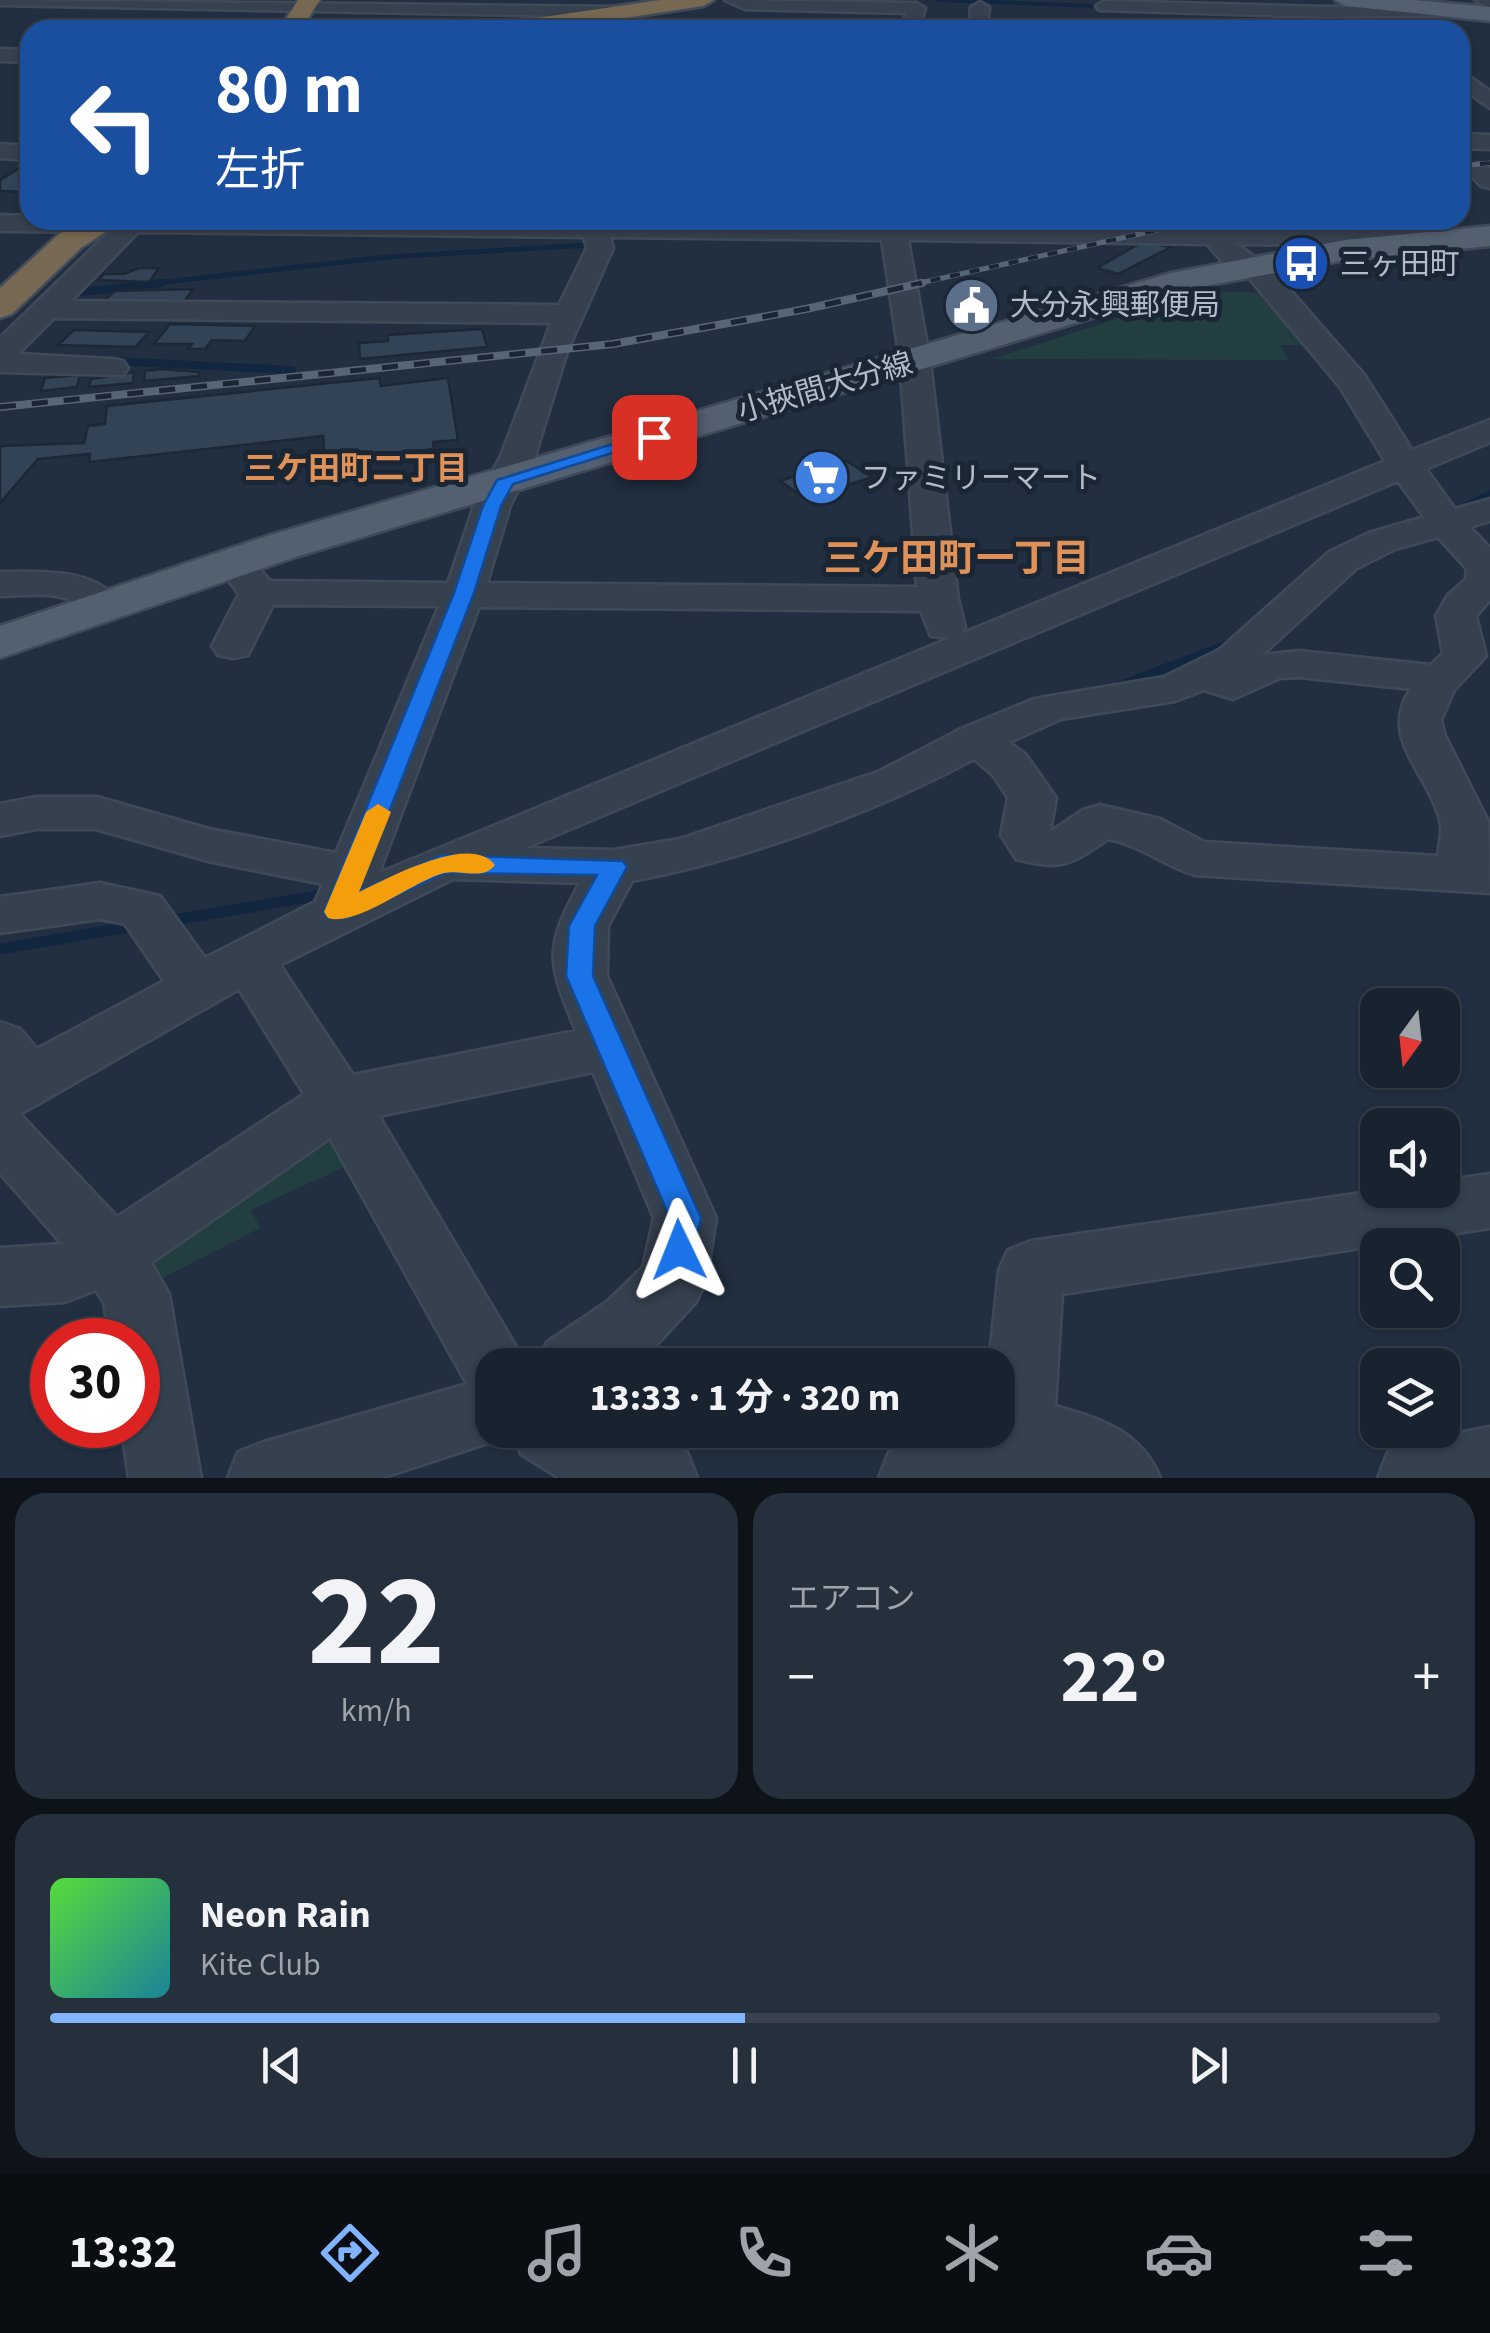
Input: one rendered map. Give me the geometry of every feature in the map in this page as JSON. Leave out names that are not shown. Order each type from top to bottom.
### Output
[{"type":"highway","points":[[576,20],[703,0]]},
{"type":"highway","points":[[0,307],[82,230]]},
{"type":"main road","points":[[1346,0],[1490,14]]},
{"type":"main road","name":"小挾間大分線","points":[[0,643],[232,562],[1149,290],[1248,266],[1490,236]]},
{"type":"street","points":[[734,0],[745,4],[916,8],[913,20]]},
{"type":"street","points":[[0,3],[317,3],[620,14]]},
{"type":"street","points":[[1103,3],[1325,12],[1451,10]]},
{"type":"street","points":[[173,20],[196,4]]},
{"type":"street","points":[[979,20],[980,7]]},
{"type":"street","points":[[1325,12],[1330,20]]},
{"type":"street","points":[[1470,83],[1490,102]]},
{"type":"street","points":[[1471,162],[1490,142]]},
{"type":"street","points":[[14,247],[70,230]]},
{"type":"street","points":[[0,359],[46,309],[85,230]]},
{"type":"street","points":[[346,893],[464,593],[492,506],[518,456],[552,352],[600,248],[593,230]]},
{"type":"street","points":[[818,230],[1444,239]]},
{"type":"street","points":[[1098,235],[1117,230]]},
{"type":"street","points":[[894,232],[915,361],[938,599],[951,654]]},
{"type":"street","points":[[1214,236],[1258,271],[1354,383],[1447,524],[1486,567],[1486,583],[1462,603],[1456,616],[1465,659]]},
{"type":"street","points":[[46,309],[572,314]]},
{"type":"street","points":[[0,359],[112,368]]},
{"type":"street","points":[[165,1478],[136,1294],[94,1236],[7,1088],[222,972],[346,893],[442,864],[1490,430]]},
{"type":"street","points":[[442,864],[614,867],[686,854],[896,781],[977,739],[1050,708],[1175,688],[1234,659],[1342,560],[1382,541],[1490,510]]},
{"type":"street","points":[[232,562],[259,593],[938,599]]},
{"type":"street","points":[[0,584],[77,587],[91,593],[102,605]]},
{"type":"street","points":[[233,646],[259,593]]},
{"type":"street","points":[[1202,676],[1233,686],[1270,666],[1465,659]]},
{"type":"street","points":[[1465,659],[1422,699],[1417,719],[1466,828],[1460,862],[1477,875]]},
{"type":"street","points":[[977,739],[1010,765],[1032,798],[1025,835],[1033,847],[1056,851],[1100,821],[1143,830],[1195,858],[1477,875]]},
{"type":"street","points":[[0,820],[36,813],[97,813],[208,845],[346,893]]},
{"type":"street","points":[[596,1348],[632,1323],[673,1281],[686,1218],[580,976],[582,926],[614,867]]},
{"type":"street","points":[[0,915],[100,900],[142,909],[222,972],[339,1101],[484,1348]]},
{"type":"street","points":[[0,1277],[65,1273],[108,1257],[339,1101],[608,1047]]},
{"type":"street","points":[[1016,1450],[1031,1270],[1490,1201]]},
{"type":"street","points":[[264,1478],[475,1415]]},
{"type":"street","points":[[915,1478],[1055,1440],[1090,1452],[1124,1478]]},
{"type":"street","points":[[576,1448],[602,1464],[661,1478]]},
{"type":"street","points":[[1414,1478],[1490,1463]]},
{"type":"green space","points":[[1192,291],[1268,293],[1310,345],[1281,345],[1288,360],[992,359],[1169,302]]},
{"type":"green space","points":[[337,1133],[355,1162],[251,1210],[260,1228],[153,1283],[147,1246]]},
{"type":"building","points":[[18,169],[20,192],[0,191],[0,180]]},
{"type":"building","points":[[1142,242],[1171,247],[1118,274],[1097,268]]},
{"type":"building","points":[[139,268],[159,268],[149,282],[99,280],[104,274],[124,274]]},
{"type":"building","points":[[193,289],[184,302],[104,301],[114,291]]},
{"type":"building","points":[[170,324],[255,326],[245,341],[212,340],[205,349],[188,349],[192,344],[154,344]]},
{"type":"building","points":[[482,329],[487,347],[360,359],[359,343],[388,341],[388,335]]},
{"type":"building","points":[[74,330],[149,332],[135,347],[58,345]]},
{"type":"building","points":[[145,371],[199,372],[199,376],[144,381]]},
{"type":"building","points":[[134,372],[133,383],[89,387],[91,379]]},
{"type":"building","points":[[80,375],[77,387],[41,391],[45,378]]},
{"type":"building","points":[[379,378],[381,386],[448,378],[458,440],[433,442],[434,449],[325,461],[323,436],[89,462],[90,454],[38,459],[0,503],[0,446],[84,443],[88,426],[105,424],[107,406]]},
{"type":"building","points":[[845,460],[872,477],[806,499],[780,481]]},
{"type":"waterway","points":[[937,0],[1097,6]]},
{"type":"waterway","points":[[139,285],[388,257],[589,245]]},
{"type":"waterway","points":[[71,293],[161,283]]},
{"type":"waterway","points":[[114,361],[292,370]]},
{"type":"waterway","points":[[1459,510],[1490,495]]},
{"type":"waterway","points":[[1114,688],[1234,642]]},
{"type":"waterway","points":[[167,921],[328,894]]},
{"type":"waterway","points":[[0,949],[141,925]]},
{"type":"railway","points":[[1470,165],[1490,163]]},
{"type":"railway","points":[[911,285],[1157,230]]},
{"type":"railway","points":[[0,407],[613,344],[806,309],[922,283]]},
{"type":"slow traffic","points":[[378,812],[338,912],[442,864],[482,865]]},
{"type":"place","name":"三ヶ田町","points":[[1301,264]]},
{"type":"place","name":"大分永興郵便局","points":[[971,305]]},
{"type":"place","name":"ファミリーマート","points":[[822,478]]},
{"type":"district","name":"三ケ田町二丁目","points":[[356,468]]},
{"type":"district","name":"三ケ田町一丁目","points":[[957,558]]},
{"type":"route","points":[[654,437],[506,480],[492,506],[464,593],[338,912],[442,864],[614,867],[582,926],[580,976],[686,1218],[679,1250]]}]
